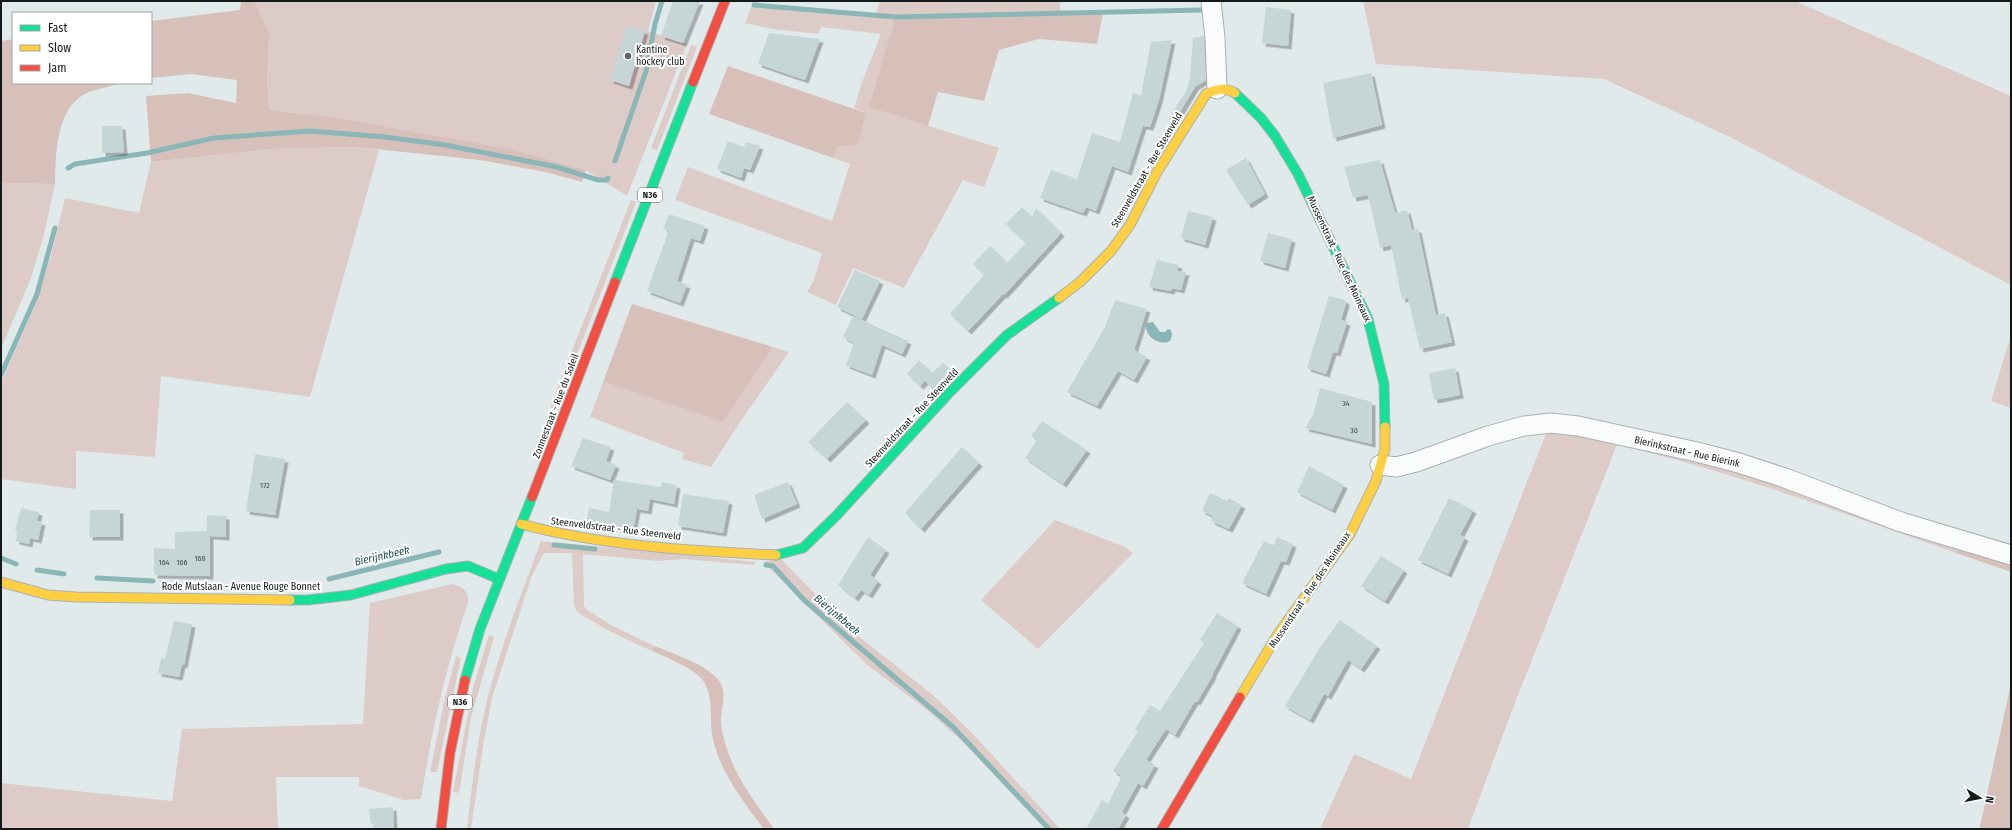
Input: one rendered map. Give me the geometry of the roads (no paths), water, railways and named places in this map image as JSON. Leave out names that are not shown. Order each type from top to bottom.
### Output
[{"type":"street","name":"Zonnestraat - Rue du Soleil","points":[[441,829],[448,770],[462,695],[480,629],[725,1]]},
{"type":"street","points":[[1211,1],[1215,38],[1216,89]]},
{"type":"street","name":"Steenveldstraat - Rue Steenveld","points":[[521,524],[558,534],[698,551],[777,555],[803,548],[836,516],[950,392],[1007,335],[1080,282],[1111,250],[1130,225],[1157,172],[1192,114],[1206,94],[1216,89]]},
{"type":"street","name":"Mussenstraat - Rue des Moineaux","points":[[1162,829],[1278,634],[1350,534],[1376,481],[1385,449],[1384,384],[1368,319],[1298,174],[1275,136],[1261,118],[1238,95],[1230,90],[1216,89]]},
{"type":"street","name":"Bierinkstraat - Rue Bierink","points":[[1380,465],[1396,467],[1416,462],[1488,436],[1524,426],[1551,423],[1578,426],[1732,461],[1785,478],[1901,522],[2011,555]]},
{"type":"street","name":"Rode Mutslaan - Avenue Rouge Bonnet","points":[[1,582],[48,595],[308,600],[351,595],[446,569],[468,566],[499,579]]},
{"type":"water","points":[[1153,322],[1160,332],[1165,332],[1168,329],[1171,330],[1172,336],[1170,341],[1161,342],[1149,336],[1146,327],[1147,323]]},
{"type":"waterway","points":[[615,161],[646,71],[655,24],[662,1]]},
{"type":"waterway","points":[[754,5],[896,17],[1201,10]]},
{"type":"waterway","points":[[68,168],[75,164],[147,153],[214,138],[310,131],[385,137],[445,145],[557,167],[598,180],[607,180],[608,178]]},
{"type":"waterway","points":[[1,375],[37,294],[55,228]]},
{"type":"waterway","name":"Bierijnkbeek","points":[[554,545],[595,549]]},
{"type":"waterway","name":"Bierijnkbeek","points":[[329,579],[439,552]]},
{"type":"waterway","name":"Bierijnkbeek","points":[[1,558],[16,564]]},
{"type":"waterway","name":"Bierijnkbeek","points":[[766,565],[773,566],[804,600],[953,727],[1049,829]]},
{"type":"waterway","name":"Bierijnkbeek","points":[[37,570],[64,574]]},
{"type":"waterway","name":"Bierijnkbeek","points":[[97,578],[153,581]]},
{"type":"place","name":"Kantine hockey club","points":[[628,56]]}]
